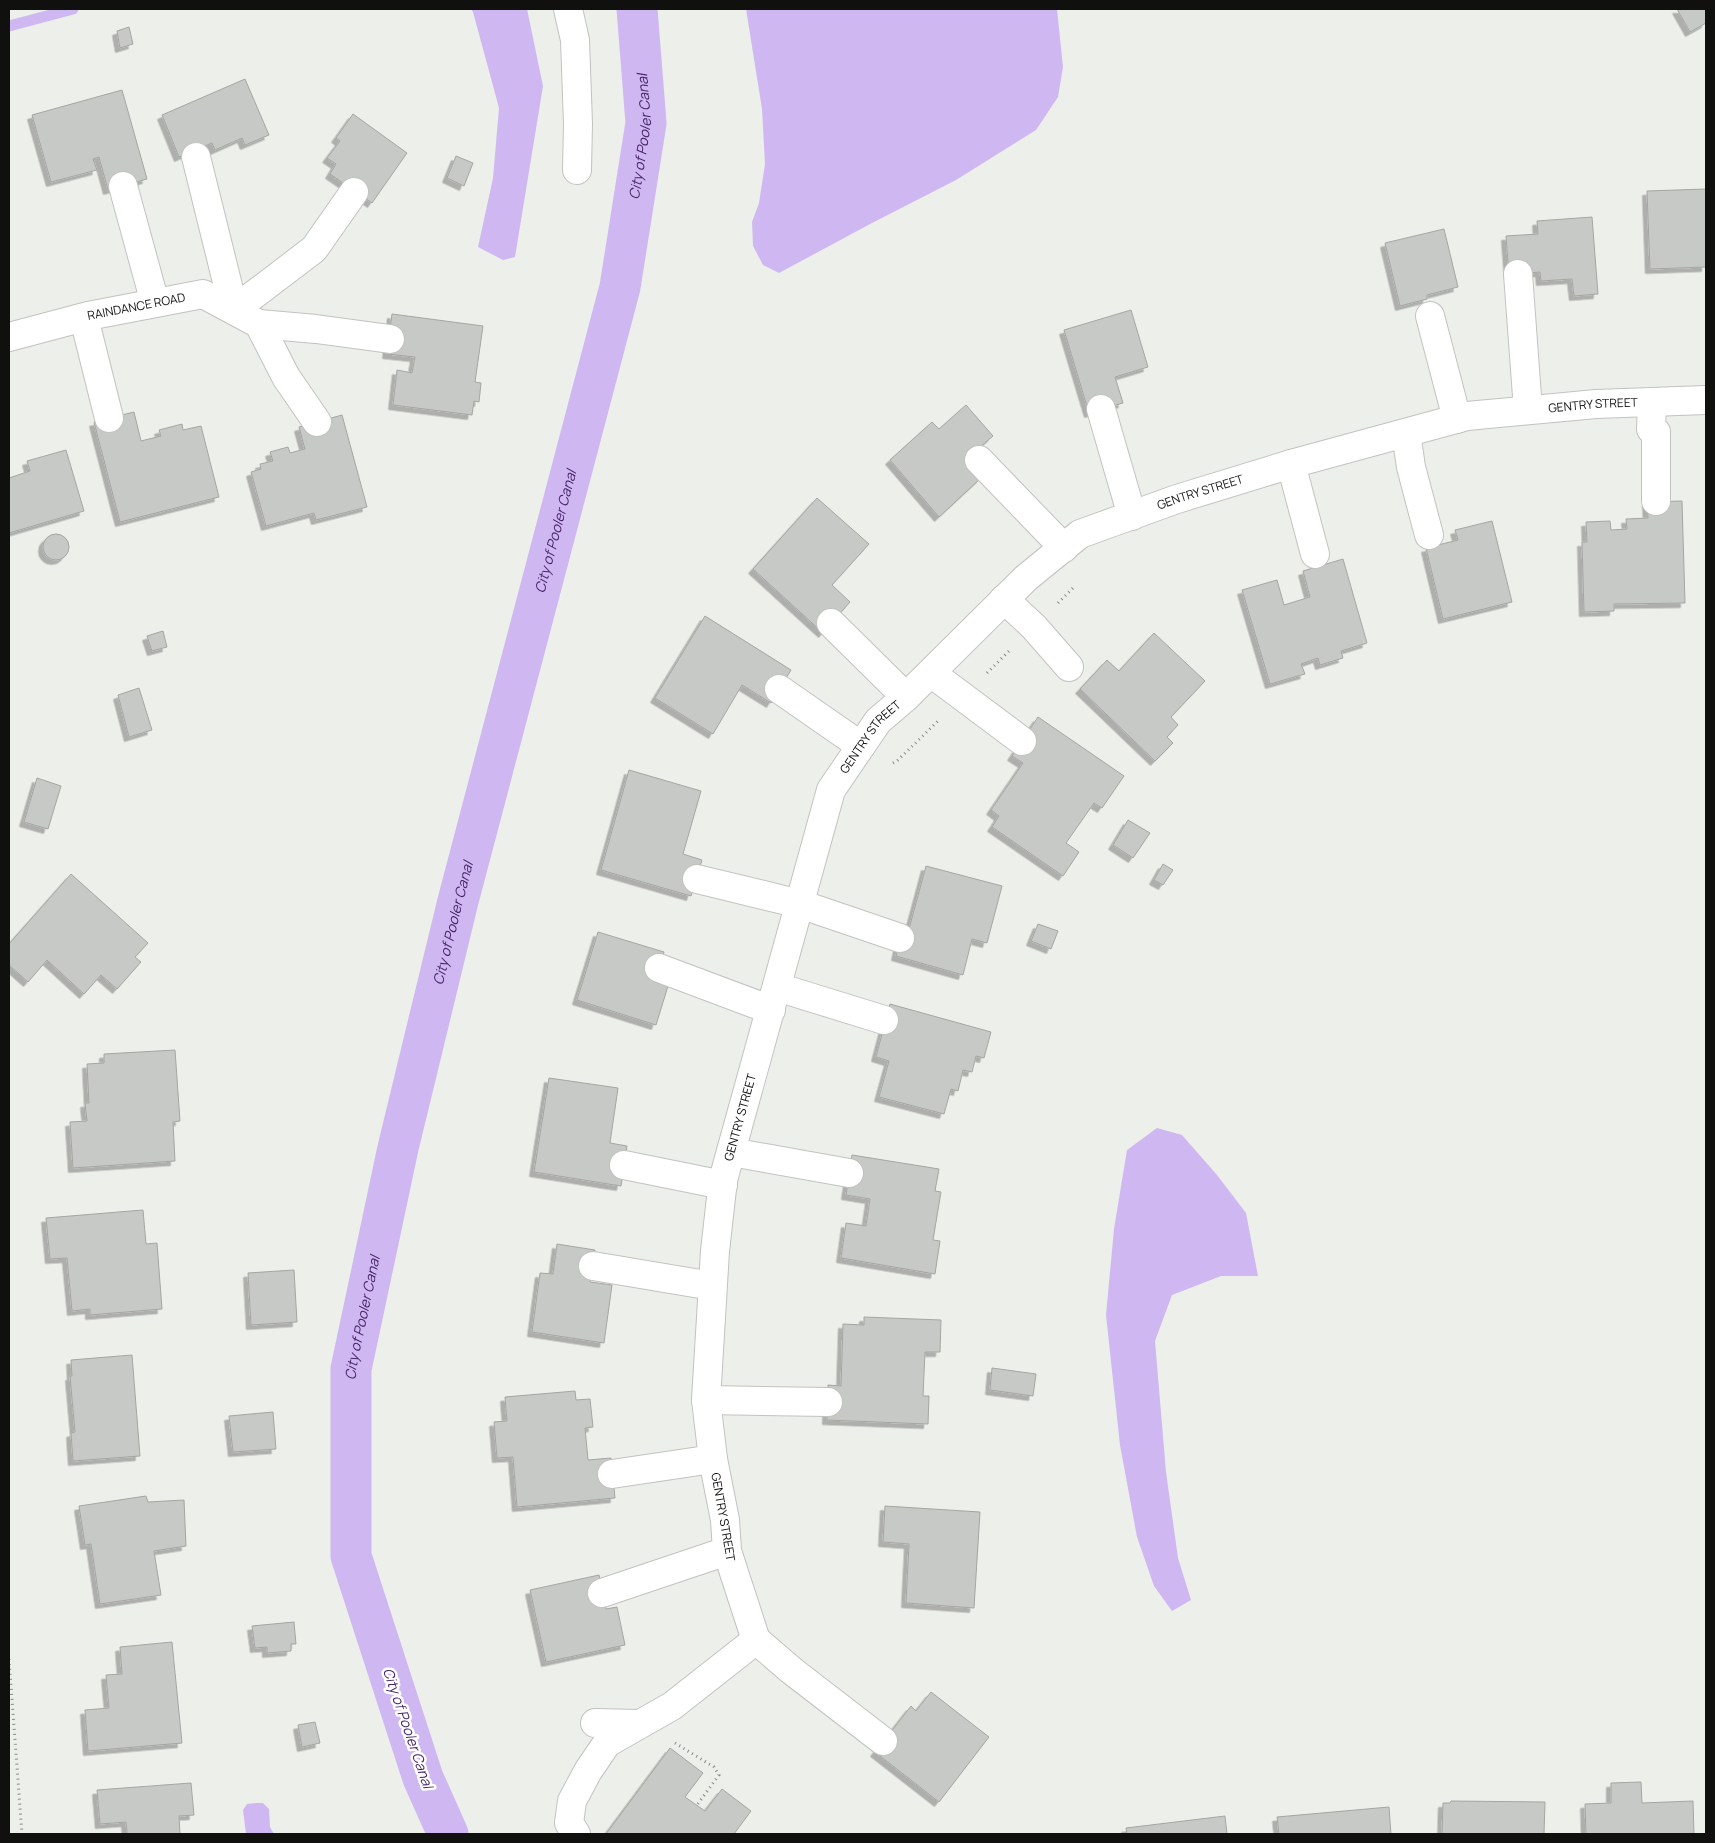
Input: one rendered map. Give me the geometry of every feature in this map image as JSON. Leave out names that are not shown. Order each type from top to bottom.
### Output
[{"type":"street","points":[[568,9],[576,40],[577,170]]},
{"type":"street","points":[[196,157],[234,310],[314,249],[354,192]]},
{"type":"street","points":[[123,186],[155,303]]},
{"type":"street","points":[[1518,274],[1528,410]]},
{"type":"street","name":"RAINDANCE ROAD","points":[[9,337],[84,318],[203,294],[259,324]]},
{"type":"street","points":[[1430,316],[1457,419]]},
{"type":"street","points":[[84,318],[109,418]]},
{"type":"street","points":[[259,324],[390,338]]},
{"type":"street","points":[[259,324],[286,377],[317,422]]},
{"type":"street","name":"GENTRY STREET","points":[[756,1640],[727,1551],[725,1520],[713,1459],[706,1400],[714,1251],[723,1185],[731,1152],[831,790],[878,721],[931,673],[1026,578],[1080,534],[1177,499],[1291,464],[1467,416],[1596,404],[1706,400]]},
{"type":"street","points":[[1652,402],[1651,429],[1656,432],[1656,501]]},
{"type":"street","points":[[1100,409],[1132,516]]},
{"type":"street","points":[[1406,433],[1411,467],[1429,536]]},
{"type":"street","points":[[979,460],[1064,548]]},
{"type":"street","points":[[1291,464],[1314,554]]},
{"type":"street","points":[[1004,599],[1034,627],[1069,667]]},
{"type":"street","points":[[832,623],[906,697]]},
{"type":"street","points":[[931,673],[1022,741]]},
{"type":"street","points":[[779,688],[861,746]]},
{"type":"street","points":[[696,879],[800,904],[900,938]]},
{"type":"street","points":[[659,968],[774,999],[884,1020]]},
{"type":"street","points":[[731,1152],[849,1173]]},
{"type":"street","points":[[624,1165],[723,1185]]},
{"type":"street","points":[[593,1266],[712,1286]]},
{"type":"street","points":[[706,1400],[828,1402]]},
{"type":"street","points":[[612,1474],[713,1459]]},
{"type":"street","points":[[602,1593],[727,1551]]},
{"type":"street","points":[[576,1834],[569,1823],[572,1802],[588,1771],[607,1743],[672,1706],[756,1640],[883,1742]]},
{"type":"street","points":[[595,1723],[643,1723]]},
{"type":"path","points":[[890,764],[897,761],[1075,586]]},
{"type":"path","points":[[9,1659],[22,1834]]},
{"type":"path","points":[[643,1723],[714,1767],[719,1775],[697,1805]]},
{"type":"shaded area","points":[[471,9],[527,9],[543,86],[515,257],[503,260],[478,247],[493,178],[499,108]]},
{"type":"shaded area","points":[[746,9],[1057,9],[1063,67],[1058,97],[1036,130],[956,180],[779,273],[763,265],[753,246],[752,222],[759,203],[765,164],[762,109]]},
{"type":"shaded area","points":[[1157,1128],[1182,1135],[1217,1175],[1246,1213],[1258,1276],[1221,1276],[1172,1295],[1155,1341],[1166,1472],[1178,1558],[1191,1600],[1172,1611],[1154,1586],[1137,1537],[1120,1445],[1106,1315],[1114,1229],[1127,1150]]},
{"type":"shaded area","points":[[263,1803],[269,1809],[270,1827],[274,1834],[246,1834],[243,1810],[247,1804]]},
{"type":"building","points":[[1677,9],[1706,9],[1706,23],[1690,32]]},
{"type":"building","points":[[129,27],[133,44],[120,48],[117,31]]},
{"type":"building","points":[[245,79],[269,135],[245,145],[242,138],[215,150],[212,143],[179,157],[162,115]]},
{"type":"building","points":[[122,90],[147,179],[108,190],[99,157],[93,159],[97,170],[51,182],[32,115]]},
{"type":"building","points":[[353,114],[407,153],[372,203],[330,174],[336,164],[327,158],[340,141],[336,138]]},
{"type":"building","points":[[456,156],[473,163],[464,186],[447,178]]},
{"type":"building","points":[[1706,189],[1706,267],[1650,269],[1647,191]]},
{"type":"building","points":[[1592,217],[1598,294],[1574,296],[1572,279],[1541,281],[1540,272],[1509,275],[1506,236],[1538,234],[1537,221]]},
{"type":"building","points":[[1444,229],[1458,287],[1427,295],[1427,299],[1400,306],[1385,243]]},
{"type":"building","points":[[1131,310],[1148,367],[1115,377],[1123,403],[1089,413],[1064,330]]},
{"type":"building","points":[[392,314],[483,326],[475,382],[481,383],[479,402],[474,401],[472,415],[393,405],[397,370],[412,373],[415,357],[387,354]]},
{"type":"building","points":[[966,405],[993,436],[965,460],[981,478],[939,517],[890,460],[932,422],[939,429]]},
{"type":"building","points":[[134,412],[141,441],[161,436],[159,430],[182,424],[183,430],[201,426],[219,497],[120,522],[94,422]]},
{"type":"building","points":[[342,415],[367,507],[316,520],[314,513],[266,526],[251,472],[261,469],[260,464],[273,461],[270,452],[288,447],[290,453],[305,449],[299,427]]},
{"type":"building","points":[[66,450],[84,511],[9,533],[9,478],[30,471],[27,461]]},
{"type":"building","points":[[817,498],[869,544],[832,585],[850,602],[823,633],[753,569]]},
{"type":"building","points":[[1682,501],[1685,603],[1614,604],[1614,611],[1584,612],[1582,542],[1587,542],[1586,522],[1610,521],[1611,530],[1627,529],[1626,519],[1648,518],[1647,502]]},
{"type":"building","points":[[1492,521],[1512,602],[1443,619],[1426,548],[1458,540],[1455,530]]},
{"type":"building","points":[[56,534],[65,538],[69,547],[65,556],[56,560],[47,556],[43,547],[47,538]]},
{"type":"building","points":[[1343,559],[1367,643],[1341,651],[1343,658],[1320,665],[1318,658],[1301,664],[1305,674],[1270,684],[1242,590],[1277,580],[1284,605],[1310,597],[1303,571]]},
{"type":"building","points":[[705,616],[791,670],[771,703],[742,685],[713,734],[655,698]]},
{"type":"building","points":[[163,631],[167,647],[152,651],[147,636]]},
{"type":"building","points":[[1154,633],[1205,681],[1171,717],[1178,725],[1167,737],[1173,743],[1155,761],[1080,689],[1107,660],[1119,671]]},
{"type":"building","points":[[139,688],[152,730],[129,737],[118,695]]},
{"type":"building","points":[[1038,717],[1124,776],[1102,808],[1094,803],[1066,843],[1079,852],[1063,876],[992,827],[999,816],[991,810],[1023,763],[1012,756]]},
{"type":"building","points":[[629,770],[701,791],[683,854],[702,860],[691,896],[601,870]]},
{"type":"building","points":[[37,778],[61,786],[48,829],[24,822]]},
{"type":"building","points":[[1128,820],[1150,833],[1133,858],[1113,845]]},
{"type":"building","points":[[1163,864],[1173,870],[1163,885],[1154,880]]},
{"type":"building","points":[[926,866],[1002,886],[987,943],[972,939],[963,975],[896,956],[900,938],[906,940]]},
{"type":"building","points":[[71,874],[148,943],[135,957],[141,962],[117,989],[101,975],[84,994],[47,960],[28,982],[9,965],[9,944]]},
{"type":"building","points":[[1038,924],[1058,931],[1051,949],[1031,941]]},
{"type":"building","points":[[598,932],[664,952],[655,982],[668,986],[656,1025],[577,1000]]},
{"type":"building","points":[[890,1004],[991,1032],[984,1058],[976,1056],[972,1072],[963,1070],[958,1091],[951,1089],[944,1114],[879,1097],[889,1061],[876,1057]]},
{"type":"building","points":[[175,1050],[180,1121],[173,1122],[175,1161],[73,1168],[70,1122],[87,1121],[85,1103],[89,1103],[87,1064],[104,1063],[104,1054]]},
{"type":"building","points":[[549,1078],[618,1088],[610,1143],[627,1146],[621,1186],[534,1172]]},
{"type":"building","points":[[852,1155],[939,1169],[935,1191],[941,1192],[933,1240],[940,1241],[935,1274],[841,1258],[846,1223],[866,1226],[870,1199],[846,1195]]},
{"type":"building","points":[[143,1210],[146,1244],[157,1243],[162,1309],[90,1315],[90,1309],[72,1311],[67,1258],[50,1259],[46,1218]]},
{"type":"building","points":[[557,1244],[595,1250],[590,1282],[612,1285],[604,1343],[532,1332],[540,1273],[553,1274]]},
{"type":"building","points":[[294,1270],[297,1322],[251,1325],[248,1273]]},
{"type":"building","points":[[864,1317],[941,1320],[940,1352],[925,1352],[923,1396],[929,1396],[928,1424],[827,1420],[828,1385],[841,1386],[843,1324],[864,1325]]},
{"type":"building","points":[[132,1355],[140,1456],[73,1461],[71,1433],[75,1432],[70,1376],[72,1376],[71,1360]]},
{"type":"building","points":[[992,1368],[1036,1374],[1033,1396],[990,1390]]},
{"type":"building","points":[[575,1391],[576,1400],[590,1399],[593,1427],[585,1428],[588,1460],[611,1458],[615,1498],[517,1507],[513,1457],[497,1458],[494,1422],[507,1421],[505,1397]]},
{"type":"building","points":[[273,1412],[276,1449],[233,1452],[229,1416]]},
{"type":"building","points":[[146,1496],[148,1502],[184,1500],[186,1546],[154,1551],[161,1595],[100,1604],[91,1544],[85,1545],[79,1506]]},
{"type":"building","points":[[885,1506],[980,1512],[974,1608],[906,1603],[909,1544],[883,1542]]},
{"type":"building","points":[[599,1575],[606,1609],[617,1607],[625,1645],[546,1662],[530,1590]]},
{"type":"building","points":[[294,1622],[296,1644],[291,1644],[291,1651],[267,1653],[267,1647],[255,1648],[252,1626]]},
{"type":"building","points":[[172,1642],[182,1743],[88,1751],[85,1710],[109,1708],[106,1675],[122,1674],[120,1647]]},
{"type":"building","points":[[931,1692],[989,1737],[939,1802],[875,1752],[911,1706],[916,1711]]},
{"type":"building","points":[[315,1722],[320,1743],[302,1747],[298,1725]]},
{"type":"building","points":[[670,1748],[703,1773],[685,1797],[705,1811],[722,1789],[751,1811],[734,1834],[606,1834]]},
{"type":"building","points":[[1641,1782],[1642,1803],[1693,1801],[1694,1834],[1586,1834],[1585,1804],[1611,1803],[1611,1783]]},
{"type":"building","points":[[191,1783],[194,1815],[179,1816],[180,1834],[127,1834],[126,1822],[100,1824],[97,1790]]},
{"type":"building","points":[[1451,1801],[1545,1802],[1544,1834],[1442,1834],[1443,1803],[1450,1803]]},
{"type":"building","points":[[1389,1807],[1391,1834],[1279,1834],[1277,1817]]},
{"type":"building","points":[[1225,1816],[1227,1834],[1127,1834],[1126,1828]]},
{"type":"waterway","points":[[9,26],[73,9]]},
{"type":"waterway","name":"City of Pooler Canal","points":[[448,1834],[423,1778],[351,1556],[351,1369],[398,1148],[458,901],[620,287],[646,123],[637,9]]}]
